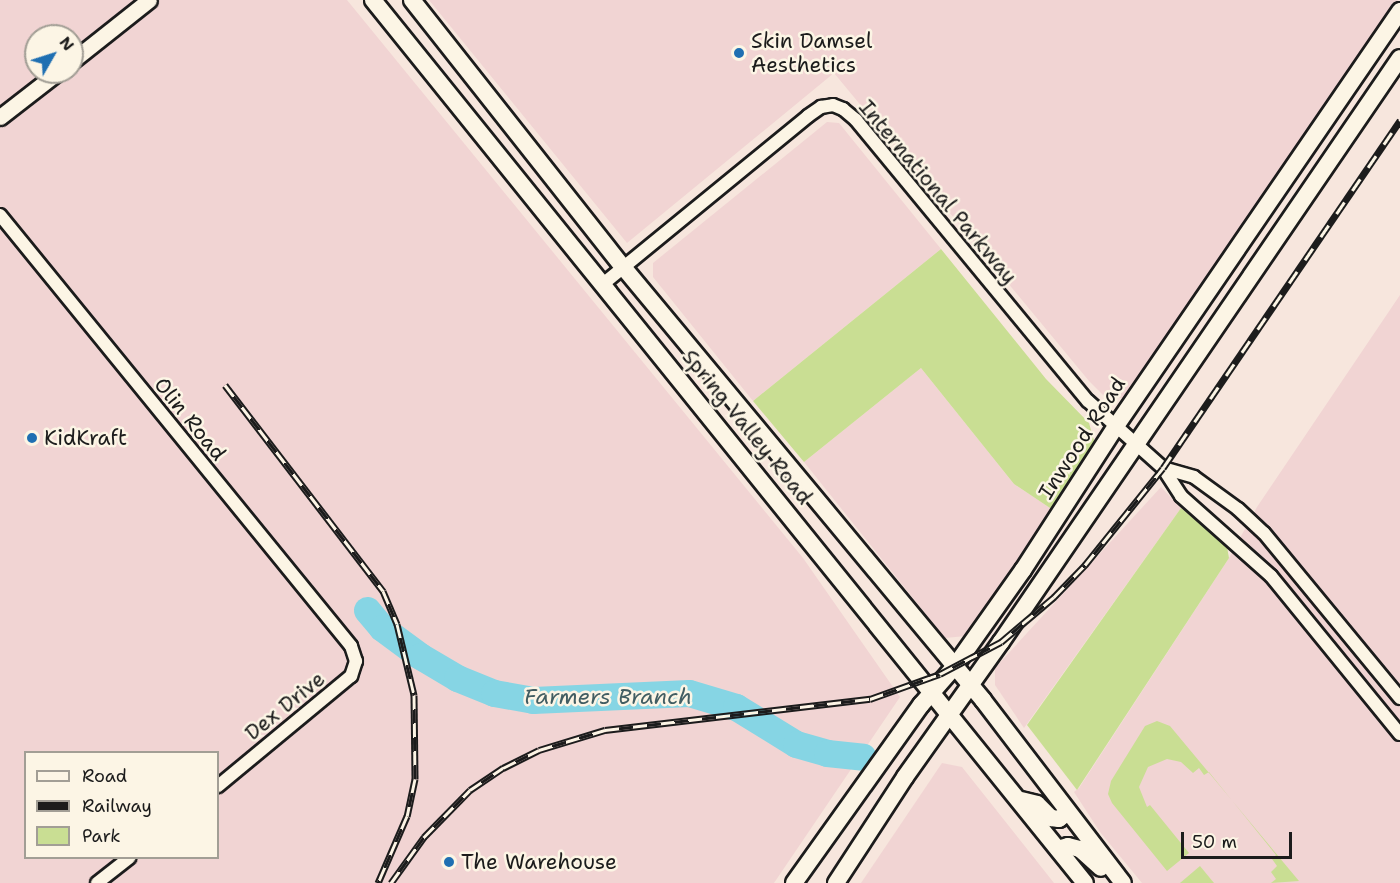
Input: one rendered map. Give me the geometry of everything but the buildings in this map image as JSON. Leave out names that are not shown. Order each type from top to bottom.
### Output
[{"type":"main road","name":"Spring Valley Road","points":[[373,0],[1085,883]]},
{"type":"main road","name":"Spring Valley Road","points":[[412,0],[624,268],[955,666],[1123,883]]},
{"type":"main road","name":"Inwood Road","points":[[794,883],[933,692],[955,666],[1038,548],[1116,426],[1400,11]]},
{"type":"main road","points":[[836,883],[905,777],[1400,58]]},
{"type":"main road","points":[[1319,129],[1341,144]]},
{"type":"main road","points":[[724,434],[747,415]]},
{"type":"main road","points":[[1020,800],[1036,804],[1051,818],[1059,819],[1068,812]]},
{"type":"main road","points":[[1058,849],[1068,846],[1080,849],[1118,883]]},
{"type":"street","points":[[84,51],[149,0]]},
{"type":"street","points":[[0,117],[42,84]]},
{"type":"street","name":"International Parkway","points":[[603,284],[808,116],[821,107],[833,105],[843,109],[856,120],[1088,401],[1163,468],[1181,496],[1271,576],[1400,734]]},
{"type":"street","name":"Olin Road","points":[[0,215],[351,646]]},
{"type":"street","name":"International Parkway","points":[[1163,468],[1194,477],[1238,509],[1264,533],[1400,698]]},
{"type":"street","name":"Dex Drive","points":[[219,785],[351,676],[356,662],[351,646]]},
{"type":"street","points":[[97,883],[128,859]]},
{"type":"shaded area","points":[[0,0],[347,0],[803,558],[900,697],[774,883],[0,883]]},
{"type":"shaded area","points":[[429,0],[1398,0],[1303,145],[1129,398],[1106,398],[1089,381],[834,73],[627,243]]},
{"type":"shaded area","points":[[827,122],[839,123],[941,249],[753,401],[653,277],[653,263]]},
{"type":"shaded area","points":[[1400,295],[1400,883],[1142,883],[1100,832],[1074,792],[1079,788],[1229,558],[1257,507]]},
{"type":"shaded area","points":[[921,368],[1014,484],[1053,510],[966,636],[945,638],[804,462]]},
{"type":"shaded area","points":[[1161,487],[1181,508],[1024,728],[995,685],[995,668]]},
{"type":"shaded area","points":[[942,763],[962,767],[1054,883],[861,883]]},
{"type":"green space","points":[[941,249],[1046,379],[1089,423],[1095,444],[1053,510],[1014,484],[921,368],[804,462],[753,401]]},
{"type":"green space","points":[[1181,508],[1227,547],[1229,558],[1077,790],[1027,725]]},
{"type":"green space","points":[[1157,721],[1170,726],[1209,772],[1204,775],[1199,768],[1193,773],[1181,762],[1167,759],[1148,767],[1139,787],[1147,807],[1150,805],[1189,853],[1167,871],[1112,803],[1108,794],[1111,781],[1145,726]]},
{"type":"green space","points":[[1232,801],[1299,881],[1271,883],[1276,879],[1271,872],[1277,866],[1272,859],[1276,855]]},
{"type":"green space","points":[[1200,866],[1214,883],[1180,883]]},
{"type":"waterway","name":"Farmers Branch","points":[[367,610],[382,628],[420,656],[457,678],[494,693],[533,700],[689,693],[736,707],[796,744],[827,753],[863,757]]},
{"type":"railway","points":[[391,883],[424,837],[470,790],[503,768],[539,750],[605,730],[870,699],[940,674],[1001,642],[1054,597],[1085,565],[1163,468],[1400,120]]},
{"type":"railway","points":[[225,385],[383,591],[397,624],[414,695],[415,779],[407,816],[378,883]]},
{"type":"place","name":"Skin Damsel Aesthetics","points":[[739,53]]},
{"type":"place","name":"KidKraft","points":[[32,438]]},
{"type":"place","name":"The Warehouse","points":[[449,862]]}]
